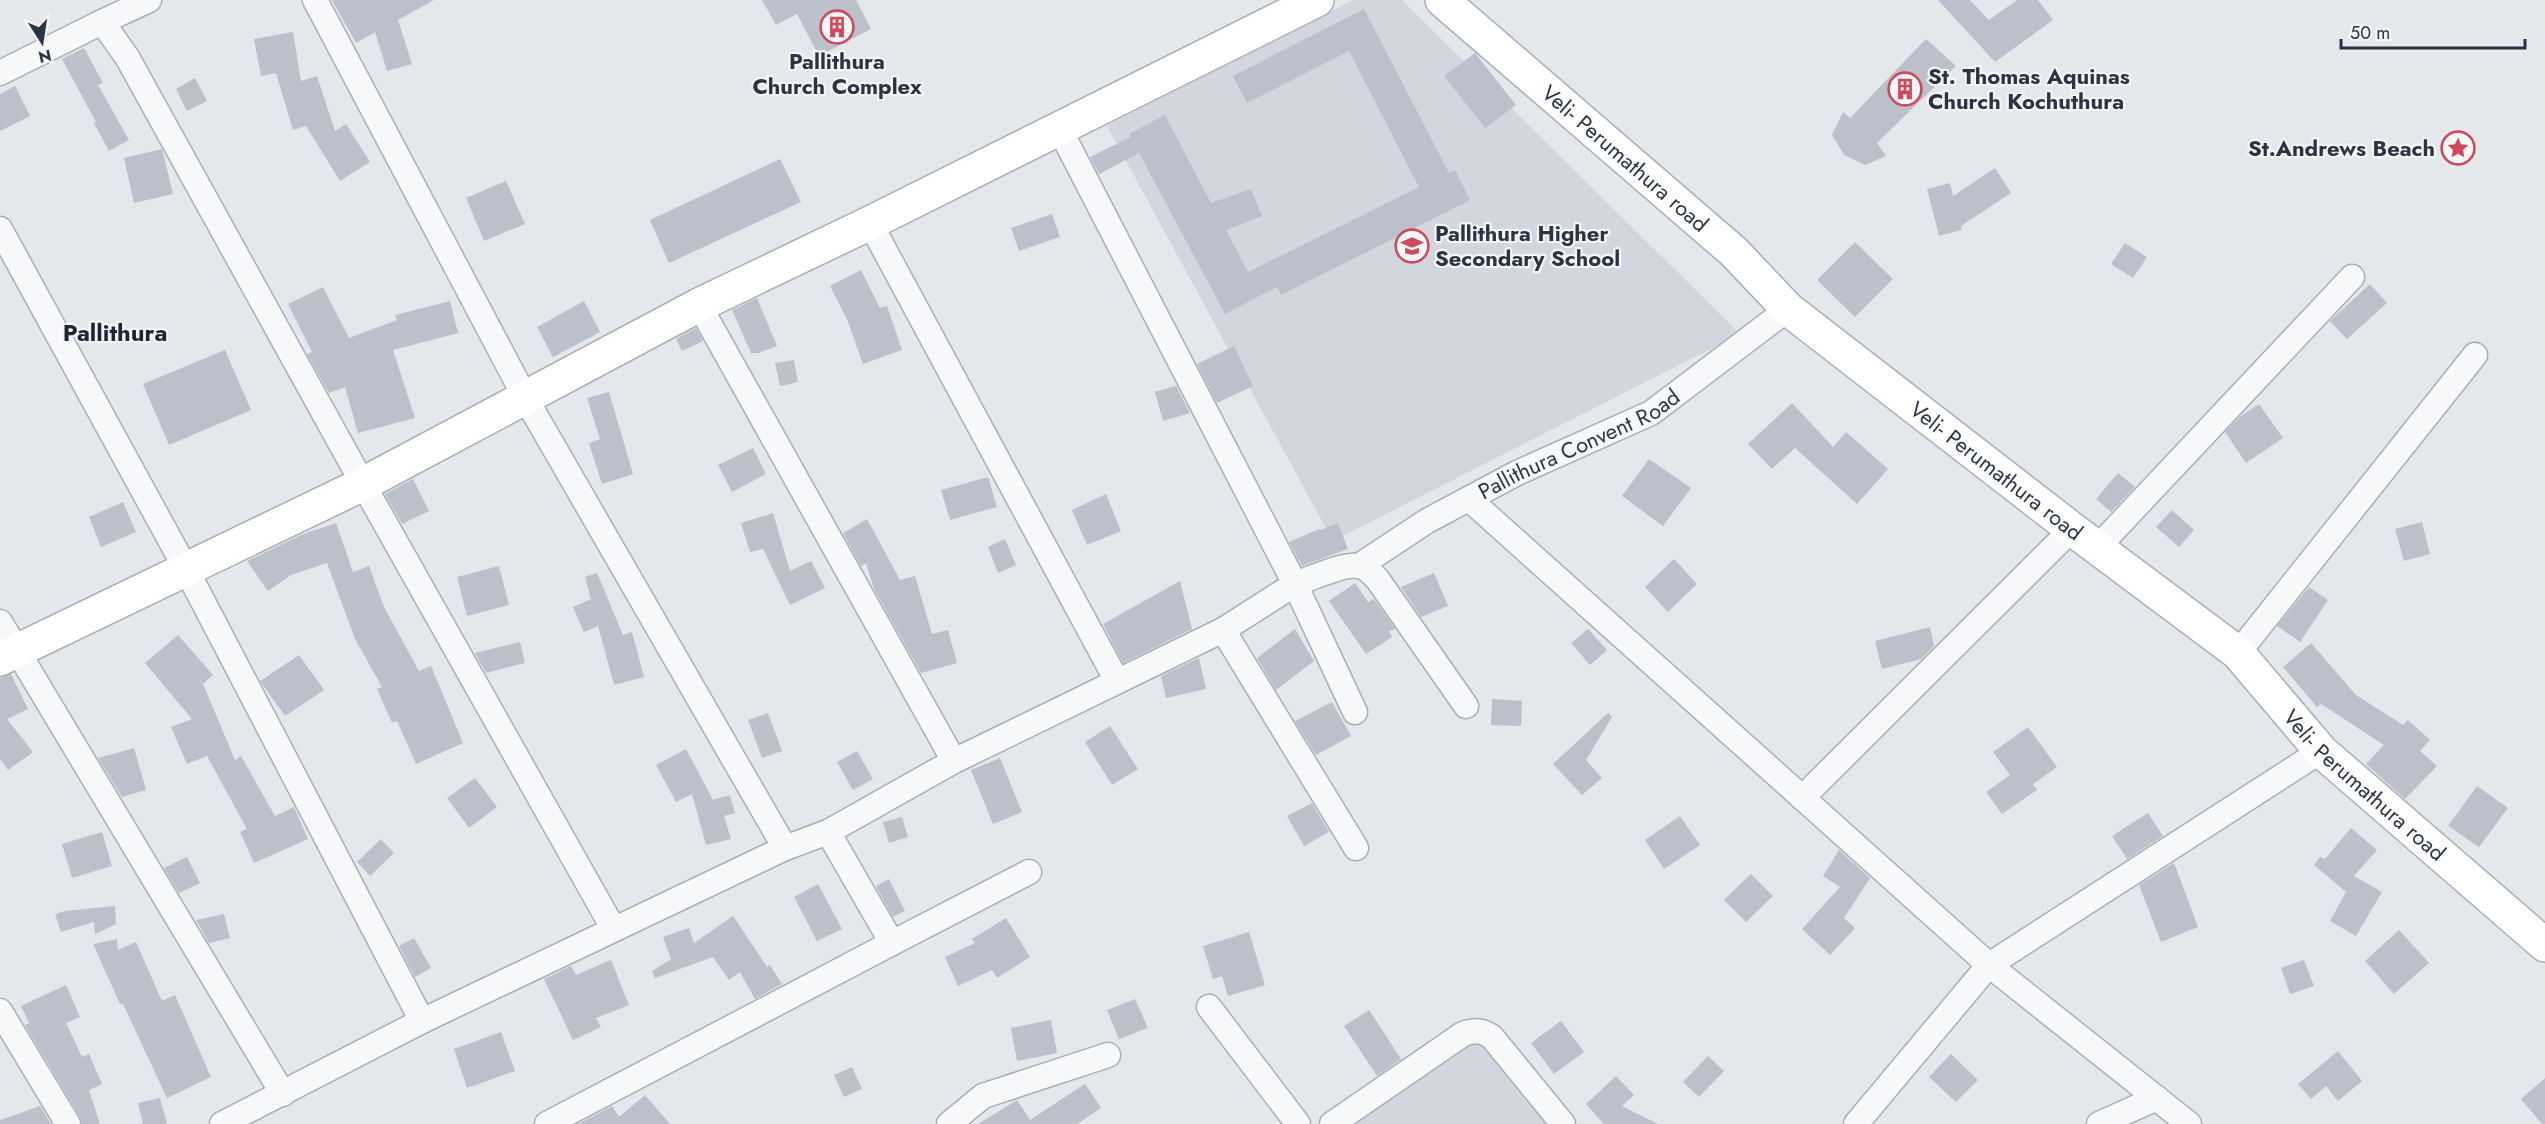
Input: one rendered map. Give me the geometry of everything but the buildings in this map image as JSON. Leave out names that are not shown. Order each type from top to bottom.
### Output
[{"type":"main road","points":[[8,655],[363,484],[699,305],[870,223],[1317,0]]},
{"type":"main road","name":"Veli- Perumathura road","points":[[1442,0],[1734,252],[1788,309],[2238,653],[2321,751],[2545,945]]},
{"type":"street","points":[[0,73],[148,0]]},
{"type":"street","points":[[315,0],[526,399],[785,848]]},
{"type":"street","points":[[102,22],[127,57],[363,484],[614,928]]},
{"type":"street","points":[[1059,128],[1295,584],[1355,712]]},
{"type":"street","points":[[870,223],[1118,681]]},
{"type":"street","points":[[0,229],[186,569],[422,1021]]},
{"type":"street","points":[[1802,798],[2085,538],[2352,277]]},
{"type":"street","points":[[699,305],[954,761]]},
{"type":"street","name":"Pallithura Convent Road","points":[[222,1124],[422,1021],[614,928],[785,848],[828,832],[954,761],[1222,630],[1295,584],[1359,566],[1427,521],[1517,473],[1652,413],[1788,309]]},
{"type":"street","points":[[2238,653],[2475,355]]},
{"type":"street","points":[[1469,499],[1989,965],[2189,1124]]},
{"type":"street","points":[[1359,566],[1368,570],[1378,580],[1466,706]]},
{"type":"street","points":[[0,622],[8,655],[283,1094]]},
{"type":"street","points":[[1222,630],[1356,848]]},
{"type":"street","points":[[1856,1124],[1989,965],[2321,751]]},
{"type":"street","points":[[828,832],[892,943]]},
{"type":"street","points":[[548,1124],[1029,872]]},
{"type":"street","points":[[1209,1007],[1298,1124]]},
{"type":"street","points":[[0,1011],[68,1124]]},
{"type":"street","points":[[1332,1124],[1463,1034],[1472,1031],[1485,1032],[1492,1037],[1563,1124]]},
{"type":"street","points":[[949,1124],[983,1096],[1108,1055]]},
{"type":"street","points":[[2098,1124],[2157,1098]]},
{"type":"shaded area","name":"Pallithura Higher Secondary School","points":[[1353,0],[1402,0],[1740,334],[1333,541],[1107,126]]},
{"type":"shaded area","points":[[1484,1018],[1577,1124],[1336,1124]]},
{"type":"place","name":"Pallithura Church Complex","points":[[837,27]]},
{"type":"place","name":"St. Thomas Aquinas Church Kochuthura","points":[[1905,89]]},
{"type":"place","name":"St.Andrews Beach","points":[[2458,148]]},
{"type":"place","name":"Pallithura Higher Secondary School","points":[[1412,246]]},
{"type":"district","name":"Pallithura","points":[[115,333]]}]
